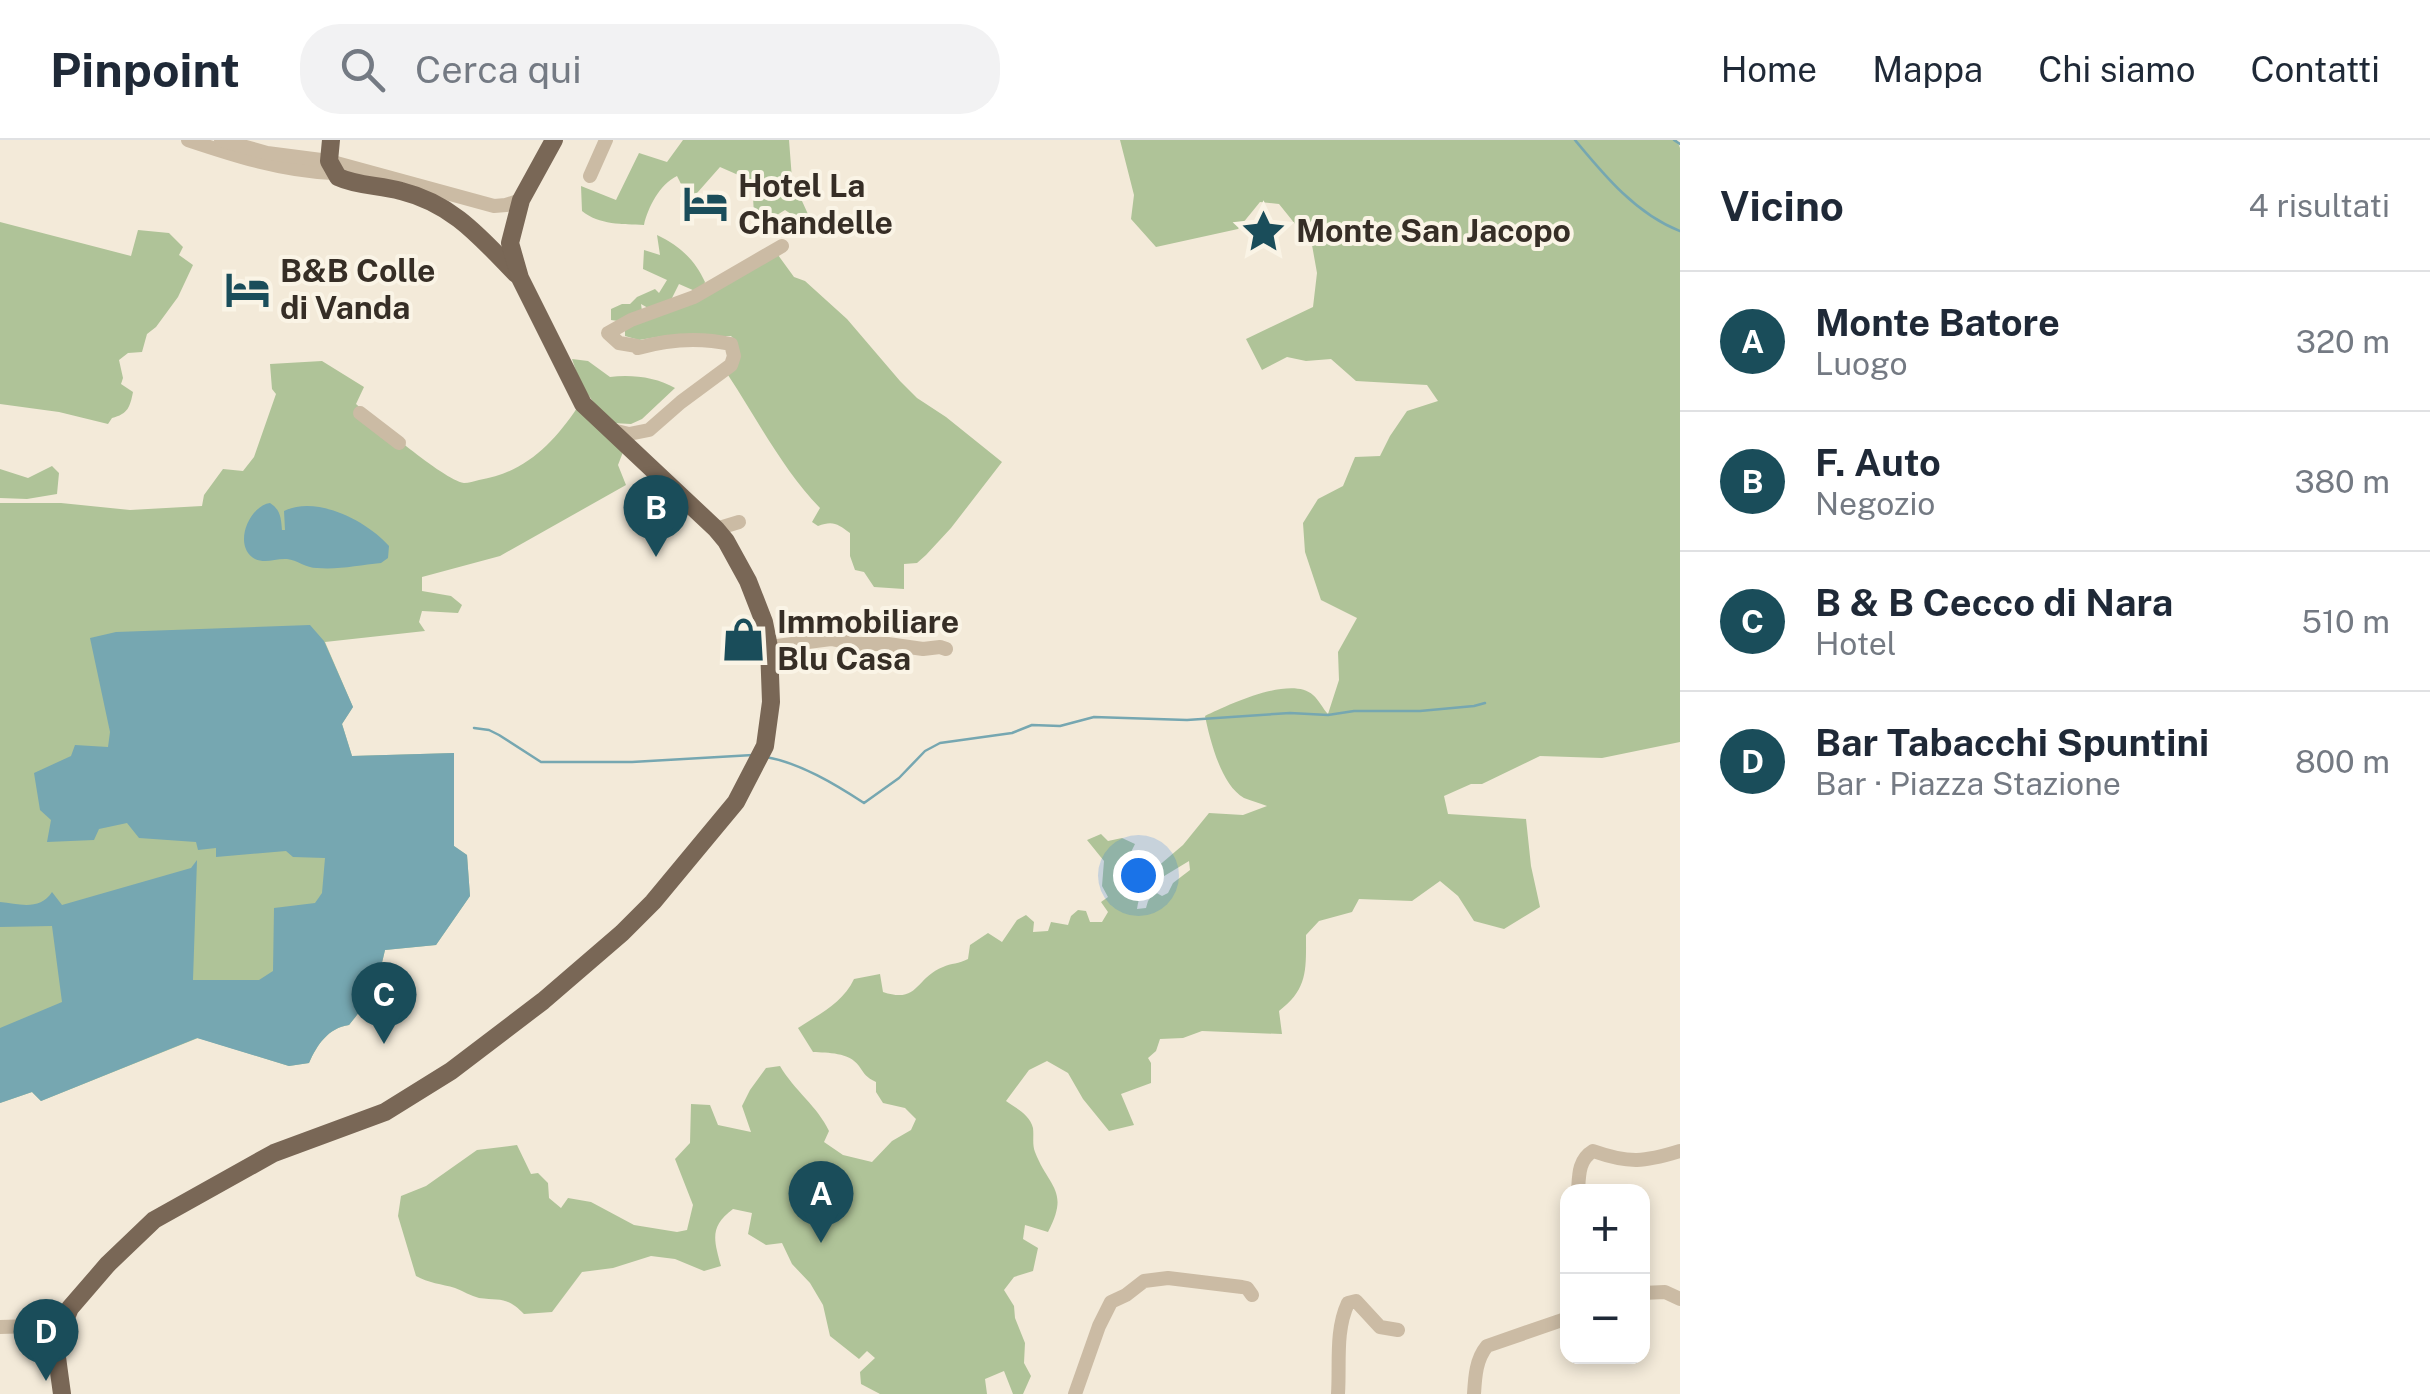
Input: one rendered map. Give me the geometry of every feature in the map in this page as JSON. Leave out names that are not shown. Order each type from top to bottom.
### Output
[{"type":"main road","points":[[332,140],[331,167],[345,180],[402,191],[438,203],[460,218],[520,278]]},
{"type":"main road","points":[[62,1394],[56,1350],[70,1308],[154,1220],[274,1153],[385,1112],[452,1071],[622,933],[736,802],[761,755],[771,702],[770,647],[748,581],[716,529],[584,404],[520,278],[510,243],[521,200],[554,140]]},
{"type":"main road","points":[[490,247],[510,243]]},
{"type":"street","points":[[188,140],[264,164],[317,173],[331,167]]},
{"type":"street","points":[[221,140],[494,206],[521,200]]},
{"type":"street","points":[[590,176],[606,140]]},
{"type":"street","points":[[607,428],[629,434],[649,430],[731,365],[734,356],[731,344],[723,342],[691,339],[638,348],[619,343],[608,333],[631,320],[694,297],[782,246]]},
{"type":"street","points":[[360,414],[398,443]]},
{"type":"street","points":[[716,529],[739,522]]},
{"type":"street","points":[[770,647],[831,639],[946,649]]},
{"type":"street","points":[[1579,1184],[1581,1163],[1593,1151],[1618,1159],[1648,1161],[1680,1151]]},
{"type":"street","points":[[1075,1394],[1111,1302],[1144,1282],[1168,1278],[1247,1288],[1252,1295]]},
{"type":"street","points":[[1650,1293],[1665,1292],[1680,1298]]},
{"type":"street","points":[[1338,1394],[1339,1344],[1348,1303],[1356,1301],[1363,1306],[1380,1327],[1398,1330]]},
{"type":"street","points":[[1474,1394],[1476,1372],[1488,1346],[1560,1321]]},
{"type":"street","points":[[0,1326],[35,1326],[60,1332]]},
{"type":"green space","points":[[683,140],[789,140],[792,179],[812,223],[785,210],[777,215],[754,214],[752,181],[720,167],[690,201],[680,197],[677,176],[665,184],[644,225],[604,221],[582,211],[581,186],[616,200],[639,153],[667,162]]},
{"type":"green space","points":[[1120,140],[1677,140],[1680,742],[1602,758],[1540,756],[1482,784],[1471,784],[1444,796],[1448,814],[1526,819],[1540,907],[1504,929],[1474,921],[1458,896],[1440,881],[1412,901],[1359,899],[1352,912],[1319,921],[1306,935],[1300,987],[1279,1011],[1282,1034],[1202,1031],[1183,1038],[1160,1039],[1156,1051],[1148,1058],[1151,1083],[1121,1094],[1134,1125],[1109,1131],[1068,1073],[1047,1061],[1029,1070],[1006,1101],[1031,1123],[1035,1152],[1055,1190],[1057,1207],[1048,1232],[1025,1225],[1023,1239],[1038,1248],[1033,1271],[1014,1277],[1004,1290],[1014,1306],[1025,1343],[1024,1363],[1031,1376],[1023,1394],[1013,1394],[1004,1371],[985,1379],[987,1394],[880,1394],[861,1384],[860,1372],[875,1358],[867,1351],[859,1359],[830,1336],[823,1305],[792,1264],[782,1243],[766,1245],[748,1234],[752,1213],[733,1209],[715,1234],[721,1266],[704,1271],[675,1259],[651,1256],[613,1268],[582,1272],[552,1312],[524,1314],[508,1302],[479,1298],[416,1276],[398,1216],[401,1196],[426,1186],[477,1150],[517,1145],[531,1174],[538,1173],[548,1183],[549,1198],[561,1208],[568,1198],[591,1202],[634,1225],[687,1230],[693,1205],[675,1159],[690,1143],[691,1104],[710,1105],[718,1125],[751,1132],[742,1106],[766,1068],[780,1066],[819,1114],[829,1131],[824,1142],[843,1155],[872,1162],[892,1141],[911,1130],[916,1119],[905,1108],[883,1103],[876,1092],[876,1082],[855,1061],[838,1054],[813,1052],[798,1028],[837,1001],[854,979],[880,974],[883,992],[904,995],[934,972],[968,959],[970,945],[988,933],[1002,942],[1017,920],[1026,915],[1034,922],[1033,932],[1048,931],[1051,922],[1068,925],[1078,910],[1086,911],[1090,922],[1102,922],[1108,912],[1101,902],[1108,897],[1102,886],[1104,861],[1087,840],[1101,834],[1108,841],[1122,838],[1135,844],[1128,858],[1129,866],[1143,871],[1137,909],[1146,908],[1155,892],[1162,896],[1168,893],[1173,883],[1190,870],[1189,861],[1156,881],[1153,875],[1209,813],[1243,815],[1267,806],[1244,798],[1229,783],[1205,716],[1259,694],[1290,688],[1313,695],[1328,714],[1339,680],[1338,652],[1357,618],[1321,600],[1305,552],[1303,523],[1318,499],[1343,486],[1355,457],[1380,456],[1407,411],[1438,401],[1427,385],[1356,381],[1331,359],[1306,361],[1287,357],[1262,370],[1246,339],[1313,307],[1317,273],[1312,245],[1279,204],[1260,202],[1238,229],[1156,247],[1131,219],[1134,195]]},
{"type":"green space","points":[[0,222],[131,256],[138,230],[169,233],[183,247],[179,255],[193,265],[178,297],[147,334],[142,352],[128,353],[119,360],[121,384],[133,392],[127,409],[108,424],[0,404]]},
{"type":"green space","points":[[657,235],[691,260],[705,282],[703,287],[695,291],[679,284],[671,300],[648,308],[641,304],[642,311],[611,320],[611,309],[630,304],[655,289],[659,293],[667,280],[643,269],[644,250],[660,255]]},
{"type":"green space","points":[[778,255],[794,277],[805,281],[847,319],[917,398],[1002,462],[926,555],[917,563],[904,564],[904,589],[874,587],[864,572],[855,570],[850,556],[850,533],[835,524],[818,526],[812,522],[820,508],[782,461],[728,375],[736,341],[731,336],[639,340],[625,336],[625,329]]},
{"type":"green space","points":[[572,359],[588,361],[610,377],[643,377],[675,388],[642,419],[631,424],[612,423],[588,394]]},
{"type":"green space","points":[[322,361],[364,387],[356,404],[425,461],[464,483],[523,464],[547,445],[577,408],[623,452],[618,465],[626,485],[500,556],[422,577],[422,591],[451,596],[462,605],[458,613],[422,611],[419,622],[425,631],[325,642],[353,707],[342,724],[352,756],[454,753],[454,846],[467,855],[470,896],[436,945],[385,950],[376,982],[363,1006],[349,1025],[324,1038],[309,1063],[289,1066],[198,1038],[41,1101],[32,1092],[0,1103],[0,503],[61,503],[130,510],[202,506],[204,495],[223,469],[243,471],[254,457],[276,394],[270,364]]},
{"type":"green space","points":[[52,466],[59,473],[57,494],[0,498],[0,469],[28,478]]},
{"type":"water","points":[[270,503],[281,518],[282,530],[284,511],[297,507],[341,513],[380,537],[389,546],[388,558],[381,563],[341,568],[309,567],[287,559],[255,559],[245,545],[246,527],[256,511]]},
{"type":"water","points":[[310,625],[324,641],[353,707],[342,724],[352,756],[454,753],[454,846],[467,855],[470,896],[436,945],[385,950],[376,982],[363,1006],[349,1025],[324,1038],[309,1063],[289,1066],[197,1038],[41,1101],[32,1092],[0,1103],[0,1028],[62,1002],[52,926],[0,927],[0,902],[35,904],[52,892],[62,905],[191,868],[197,860],[193,980],[259,980],[273,971],[274,908],[315,903],[322,893],[325,858],[293,857],[286,851],[216,857],[216,848],[198,850],[196,842],[139,838],[127,823],[99,829],[94,840],[47,842],[51,820],[40,810],[34,773],[71,756],[75,745],[108,747],[110,732],[90,638],[116,632]]},
{"type":"waterway","points":[[1575,140],[1635,204],[1680,231]]},
{"type":"waterway","points":[[1674,140],[1680,144]]},
{"type":"waterway","points":[[766,757],[804,769],[864,803],[899,778],[925,751],[940,743],[1012,733],[1032,725],[1060,726],[1094,717],[1187,720],[1290,713],[1328,715],[1420,711],[1485,703]]},
{"type":"waterway","points":[[474,728],[499,735],[541,762],[632,762],[753,755]]},
{"type":"place","name":"Hotel La Chandelle","points":[[705,204]]},
{"type":"place","name":"Monte San Jacopo","points":[[1263,231]]},
{"type":"place","name":"B&B Colle di Vanda","points":[[247,289]]},
{"type":"place","name":"F. Auto","points":[[656,557]]},
{"type":"place","name":"Immobiliare Blu Casa","points":[[744,640]]},
{"type":"place","name":"B & B Cecco di Nara","points":[[384,1044]]},
{"type":"place","name":"Monte Batore","points":[[821,1243]]},
{"type":"place","name":"Bar Tabacchi Spuntini","points":[[46,1381]]}]
